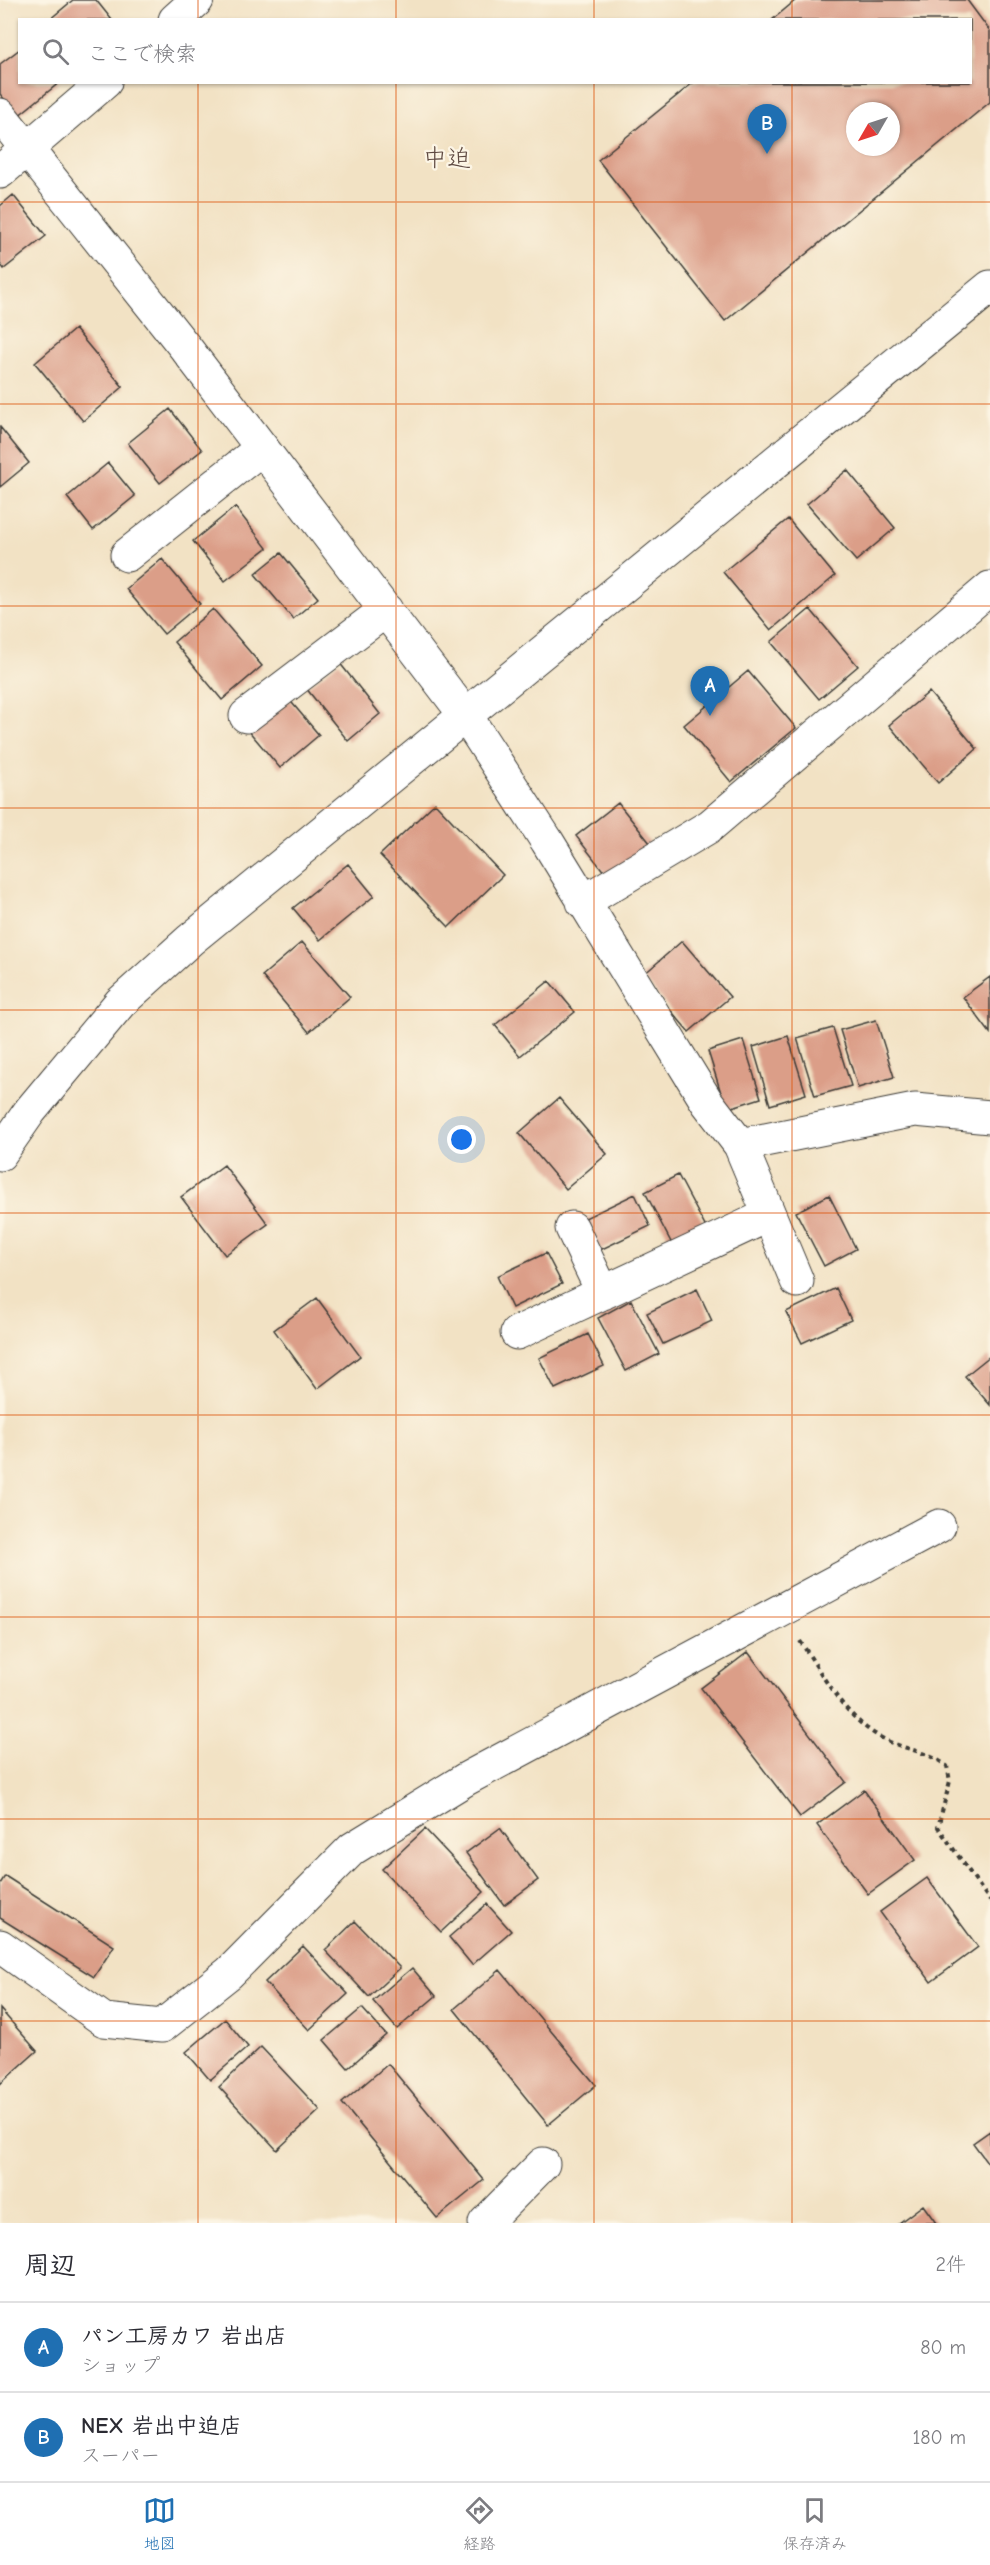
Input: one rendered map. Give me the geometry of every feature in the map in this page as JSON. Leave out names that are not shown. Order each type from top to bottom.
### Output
[{"type":"street","points":[[177,18],[197,0]]},
{"type":"street","points":[[0,172],[29,150],[103,84]]},
{"type":"street","points":[[0,115],[262,448],[466,716],[707,1102],[740,1144],[796,1281]]},
{"type":"street","points":[[0,1154],[30,1112],[120,1003],[190,940],[990,287]]},
{"type":"street","points":[[128,555],[262,448]]},
{"type":"street","points":[[583,902],[710,826],[990,588]]},
{"type":"street","points":[[246,716],[386,610]]},
{"type":"street","points":[[740,1144],[915,1110],[990,1117]]},
{"type":"street","points":[[517,1333],[769,1215]]},
{"type":"street","points":[[572,1228],[603,1293]]},
{"type":"street","points":[[0,1946],[104,2020],[162,2026],[229,1973],[352,1849],[466,1779],[939,1526]]},
{"type":"street","points":[[485,2223],[543,2164]]},
{"type":"path","points":[[779,1611],[845,1707],[862,1726],[882,1738],[931,1754],[947,1766],[950,1781],[938,1827],[990,1901]]},
{"type":"building","points":[[73,0],[96,0],[110,18],[51,18]]},
{"type":"building","points":[[796,0],[967,0],[990,31],[990,102],[725,321],[598,160],[692,84],[972,84],[972,18],[774,18]]},
{"type":"building","points":[[18,50],[18,84],[58,84],[18,116],[0,94],[0,64]]},
{"type":"building","points":[[13,195],[46,236],[4,269],[0,264],[0,206]]},
{"type":"building","points":[[75,329],[123,387],[83,421],[35,363]]},
{"type":"building","points":[[170,409],[202,450],[160,483],[128,443]]},
{"type":"building","points":[[0,427],[29,463],[0,487]]},
{"type":"building","points":[[108,463],[135,496],[93,530],[67,497]]},
{"type":"building","points":[[847,470],[895,528],[856,561],[807,504]]},
{"type":"building","points":[[235,507],[267,548],[225,581],[193,541]]},
{"type":"building","points":[[788,519],[835,576],[771,630],[723,572]]},
{"type":"building","points":[[281,553],[318,598],[293,619],[255,574]]},
{"type":"building","points":[[162,559],[200,604],[164,634],[126,589]]},
{"type":"building","points":[[213,609],[262,666],[222,700],[174,642]]},
{"type":"building","points":[[810,609],[858,666],[819,699],[771,642]]},
{"type":"building","points":[[339,662],[380,714],[348,741],[306,688]]},
{"type":"building","points":[[748,671],[796,728],[731,782],[684,725]]},
{"type":"building","points":[[929,692],[977,749],[938,783],[889,725]]},
{"type":"building","points":[[287,697],[319,735],[280,768],[248,730]]},
{"type":"building","points":[[435,803],[503,875],[449,927],[380,855]]},
{"type":"building","points":[[618,803],[650,843],[608,877],[576,836]]},
{"type":"building","points":[[348,864],[374,896],[320,940],[293,908]]},
{"type":"building","points":[[682,941],[730,997],[689,1032],[642,976]]},
{"type":"building","points":[[302,942],[350,997],[309,1032],[262,976]]},
{"type":"building","points":[[990,977],[990,1033],[963,997]]},
{"type":"building","points":[[549,981],[575,1012],[520,1056],[495,1025]]},
{"type":"building","points":[[876,1020],[894,1077],[858,1088],[840,1030]]},
{"type":"building","points":[[833,1028],[851,1086],[815,1096],[797,1038]]},
{"type":"building","points":[[788,1036],[806,1094],[770,1105],[753,1047]]},
{"type":"building","points":[[743,1040],[761,1098],[726,1109],[708,1051]]},
{"type":"building","points":[[559,1098],[607,1154],[566,1189],[519,1133]]},
{"type":"building","points":[[224,1165],[268,1224],[225,1255],[181,1197]]},
{"type":"building","points":[[678,1175],[706,1228],[673,1246],[645,1192]]},
{"type":"building","points":[[635,1194],[650,1226],[600,1250],[585,1218]]},
{"type":"building","points":[[829,1195],[856,1249],[824,1266],[796,1212]]},
{"type":"building","points":[[546,1253],[562,1284],[512,1308],[497,1276]]},
{"type":"building","points":[[836,1288],[851,1320],[802,1343],[786,1312]]},
{"type":"building","points":[[697,1289],[712,1321],[663,1344],[647,1313]]},
{"type":"building","points":[[317,1298],[360,1356],[317,1389],[274,1330]]},
{"type":"building","points":[[631,1300],[659,1354],[626,1371],[598,1318]]},
{"type":"building","points":[[588,1334],[604,1366],[555,1389],[539,1358]]},
{"type":"building","points":[[990,1356],[990,1405],[965,1376]]},
{"type":"building","points":[[748,1652],[846,1782],[800,1817],[701,1688]]},
{"type":"building","points":[[864,1790],[915,1860],[868,1894],[817,1825]]},
{"type":"building","points":[[500,1828],[538,1880],[504,1905],[466,1853]]},
{"type":"building","points":[[425,1829],[484,1892],[441,1932],[382,1869]]},
{"type":"building","points":[[5,1876],[114,1946],[94,1977],[0,1918],[0,1884]]},
{"type":"building","points":[[927,1878],[978,1947],[931,1982],[880,1912]]},
{"type":"building","points":[[487,1904],[511,1931],[472,1965],[449,1937]]},
{"type":"building","points":[[355,1921],[400,1968],[369,1997],[325,1950]]},
{"type":"building","points":[[303,1946],[348,1994],[309,2030],[265,1982]]},
{"type":"building","points":[[412,1968],[436,1996],[397,2029],[373,2001]]},
{"type":"building","points":[[500,1970],[596,2085],[548,2125],[454,2009]]},
{"type":"building","points":[[362,2008],[386,2035],[348,2068],[324,2040]]},
{"type":"building","points":[[0,2009],[37,2051],[0,2084]]},
{"type":"building","points":[[225,2019],[248,2047],[210,2080],[186,2052]]},
{"type":"building","points":[[261,2047],[320,2110],[277,2150],[219,2087]]},
{"type":"building","points":[[388,2064],[484,2180],[437,2218],[342,2103]]},
{"type":"building","points":[[990,2131],[990,2166],[973,2143]]},
{"type":"building","points":[[923,2205],[936,2223],[899,2223]]},
{"type":"place","name":"NEX 岩出中迫店","points":[[767,154]]},
{"type":"place","name":"パン工房カワ 岩出店","points":[[710,716]]},
{"type":"district","name":"中迫","points":[[447,158]]}]
